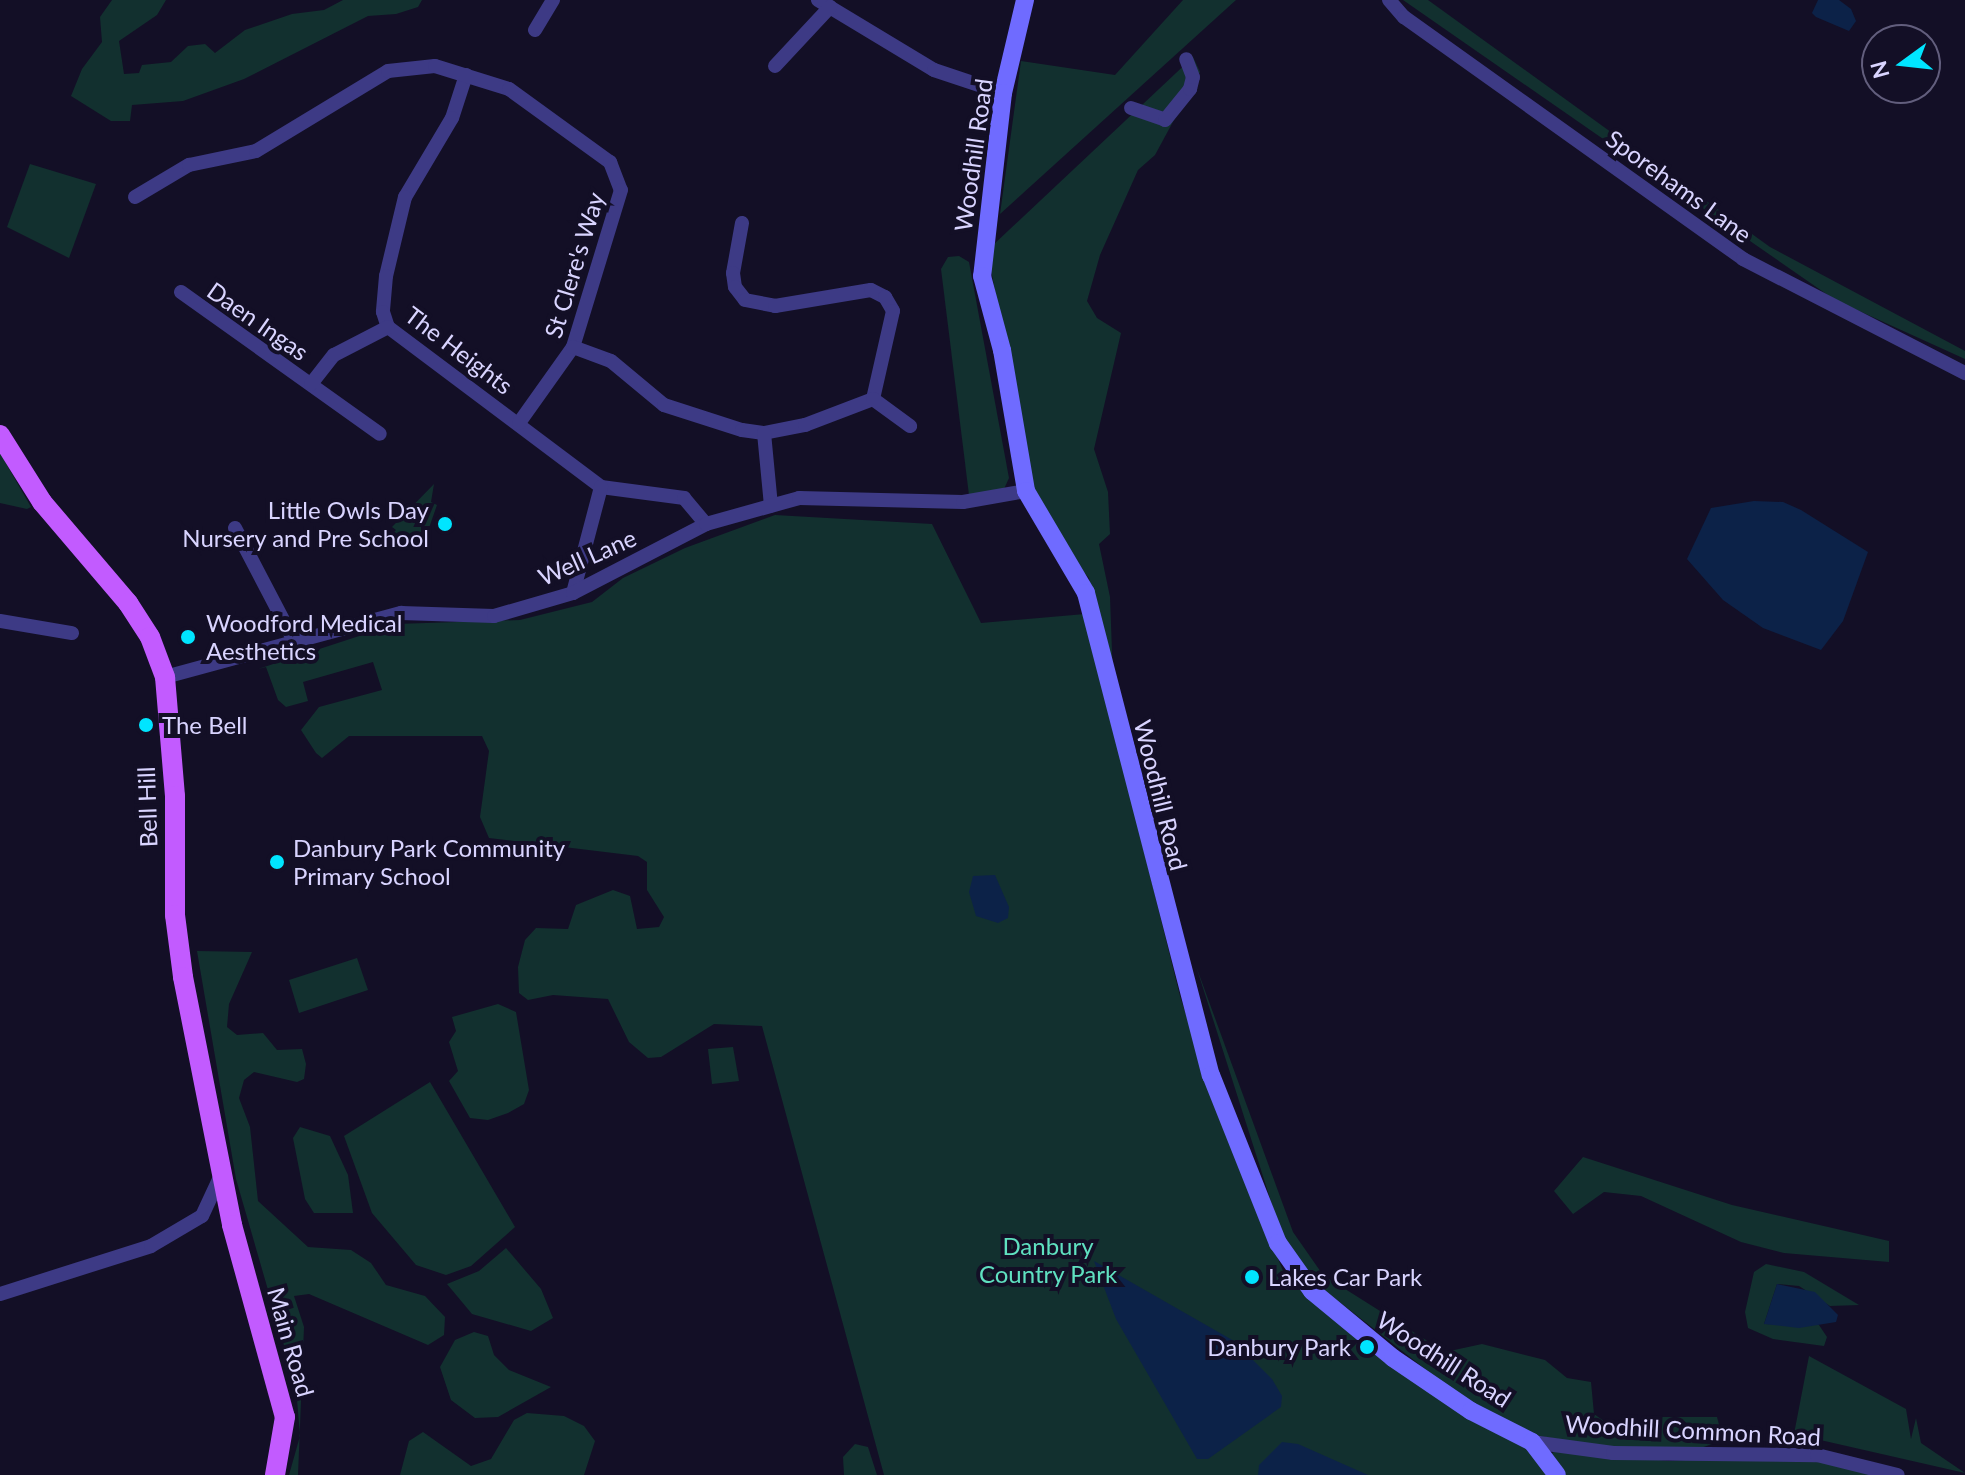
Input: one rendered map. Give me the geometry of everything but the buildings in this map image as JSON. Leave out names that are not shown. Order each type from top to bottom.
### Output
[{"type":"main road","name":"Bell Hill","points":[[0,435],[42,502],[128,603],[150,637],[165,677],[175,796],[175,915],[232,1225]]},
{"type":"main road","name":"Main Road","points":[[232,1225],[285,1417],[275,1475]]},
{"type":"street","points":[[535,30],[553,0]]},
{"type":"street","name":"Woodhill Road","points":[[1025,0],[1003,93],[982,276],[1002,350],[1026,491],[1086,593],[1183,982],[1211,1075],[1278,1243],[1312,1291],[1337,1315],[1471,1411],[1532,1442],[1557,1475]]},
{"type":"street","name":"Sporehams Lane","points":[[1389,0],[1404,17],[1743,259],[1965,373]]},
{"type":"street","points":[[775,66],[824,4],[934,70],[1003,93]]},
{"type":"street","points":[[1131,108],[1165,120],[1190,89],[1193,77],[1186,59]]},
{"type":"street","name":"St Clere's Way","points":[[135,197],[189,165],[256,151],[388,71],[435,66],[509,89],[610,162],[621,190],[573,347],[519,423]]},
{"type":"street","name":"The Heights","points":[[466,75],[452,118],[420,163],[405,197],[386,276],[383,312],[388,327],[601,487]]},
{"type":"street","points":[[742,223],[733,273],[735,287],[745,300],[775,306],[871,290],[885,297],[893,311],[873,399]]},
{"type":"street","name":"Daen Ingas","points":[[181,292],[380,434]]},
{"type":"street","name":"Daen Ingas","points":[[311,384],[334,355],[388,327]]},
{"type":"street","points":[[573,347],[611,361],[664,405],[692,417],[764,433],[805,425],[873,399]]},
{"type":"street","points":[[873,399],[910,426]]},
{"type":"street","points":[[764,433],[771,506]]},
{"type":"street","points":[[573,593],[601,487],[684,498],[706,524]]},
{"type":"street","name":"Well Lane","points":[[165,677],[293,639],[401,613],[494,616],[573,593],[706,524],[799,498],[963,502],[1026,491]]},
{"type":"street","points":[[235,528],[293,639]]},
{"type":"street","points":[[0,621],[72,633]]},
{"type":"street","points":[[0,1294],[151,1246],[202,1216],[221,1174]]},
{"type":"street","points":[[202,1216],[232,1225]]},
{"type":"street","name":"Woodhill Common Road","points":[[1532,1442],[1613,1453],[1817,1455],[1898,1475]]},
{"type":"green space","points":[[112,0],[166,0],[157,15],[119,41],[124,74],[139,73],[142,65],[171,62],[188,46],[205,44],[215,53],[245,30],[292,14],[324,10],[343,0],[422,0],[418,7],[396,14],[368,16],[244,79],[183,101],[132,105],[130,121],[111,121],[71,96],[82,69],[102,42],[100,17]]},
{"type":"green space","points":[[1183,0],[1236,0],[1000,214],[1021,61],[1115,75]]},
{"type":"green space","points":[[1403,0],[1428,0],[1770,247],[1965,351],[1965,359],[1835,300]]},
{"type":"green space","points":[[1193,57],[1200,72],[1155,155],[1138,170],[1100,255],[1087,301],[1097,318],[1121,333],[1094,449],[1108,492],[1110,534],[1099,544],[1110,597],[1114,706],[1089,578],[1072,559],[1035,495],[990,265],[992,246]]},
{"type":"green space","points":[[30,164],[96,184],[69,258],[7,227]]},
{"type":"green space","points":[[959,256],[969,262],[1009,478],[1004,489],[969,495],[941,269],[948,257]]},
{"type":"green space","points":[[0,453],[31,507],[27,509],[0,503]]},
{"type":"green space","points":[[434,484],[431,502],[437,505],[422,548],[390,536],[396,530],[392,527]]},
{"type":"green space","name":"Danbury Country Park","points":[[775,515],[932,524],[981,623],[1085,614],[1180,996],[1210,1090],[1283,1271],[1357,1338],[1530,1447],[1552,1475],[884,1475],[762,1026],[714,1024],[661,1057],[648,1058],[629,1042],[608,999],[553,995],[528,1000],[519,993],[518,967],[525,940],[536,928],[568,929],[576,905],[613,890],[630,896],[637,929],[659,927],[664,917],[647,890],[647,862],[638,856],[489,838],[480,817],[489,751],[482,736],[349,736],[322,758],[301,730],[319,707],[382,690],[373,662],[303,682],[308,701],[286,707],[278,700],[266,667],[258,669],[396,624],[520,620],[592,602],[623,578],[685,548]]},
{"type":"green space","points":[[197,951],[252,952],[229,1004],[227,1027],[237,1035],[263,1033],[277,1050],[302,1049],[306,1064],[304,1079],[297,1082],[254,1072],[244,1080],[239,1098],[250,1127],[258,1201],[308,1247],[351,1250],[371,1263],[386,1285],[425,1296],[445,1317],[444,1335],[428,1345],[309,1294],[294,1296],[304,1327],[300,1433],[296,1387],[236,1179]]},
{"type":"green space","points":[[357,958],[368,990],[299,1013],[289,980]]},
{"type":"green space","points":[[1196,966],[1293,1232],[1323,1275],[1445,1352],[1482,1344],[1545,1360],[1567,1378],[1591,1382],[1594,1414],[1611,1426],[1636,1428],[1651,1417],[1717,1417],[1723,1440],[1698,1449],[1617,1449],[1534,1435],[1466,1401],[1291,1264]]},
{"type":"green space","points":[[498,1004],[516,1012],[529,1090],[524,1104],[508,1113],[488,1120],[470,1118],[449,1081],[458,1071],[449,1042],[456,1031],[452,1017]]},
{"type":"green space","points":[[733,1047],[739,1081],[712,1084],[708,1049]]},
{"type":"green space","points":[[430,1082],[515,1227],[471,1266],[446,1275],[416,1265],[372,1213],[344,1136]]},
{"type":"green space","points":[[300,1127],[330,1136],[348,1175],[353,1213],[314,1213],[305,1199],[293,1138]]},
{"type":"green space","points":[[1583,1157],[1732,1205],[1889,1241],[1889,1262],[1784,1253],[1741,1242],[1641,1196],[1604,1192],[1573,1214],[1554,1191]]},
{"type":"green space","points":[[506,1248],[541,1289],[553,1318],[531,1331],[472,1314],[447,1284],[479,1271]]},
{"type":"green space","points":[[1766,1264],[1804,1272],[1859,1305],[1830,1306],[1799,1286],[1777,1284],[1764,1324],[1819,1325],[1827,1337],[1824,1346],[1773,1339],[1748,1328],[1745,1312],[1754,1272]]},
{"type":"green space","points":[[474,1332],[488,1336],[494,1355],[509,1370],[551,1387],[498,1417],[475,1418],[451,1400],[440,1367],[455,1340]]},
{"type":"green space","points":[[1809,1356],[1906,1409],[1911,1439],[1916,1418],[1921,1443],[1965,1473],[1794,1434]]},
{"type":"green space","points":[[527,1413],[564,1416],[584,1426],[595,1441],[584,1475],[400,1475],[409,1441],[423,1432],[471,1466],[491,1459],[514,1420]]},
{"type":"green space","points":[[300,1438],[298,1475],[289,1475]]},
{"type":"green space","points":[[855,1444],[868,1447],[877,1475],[844,1475],[843,1457]]},
{"type":"green space","points":[[1556,1450],[1669,1461],[1760,1455],[1835,1462],[1877,1475],[1563,1475],[1550,1455]]},
{"type":"water","points":[[1818,0],[1839,0],[1851,9],[1856,21],[1849,31],[1812,13]]},
{"type":"water","points":[[1754,501],[1783,502],[1801,510],[1868,552],[1843,621],[1821,650],[1763,628],[1723,600],[1687,559],[1711,508]]},
{"type":"water","points":[[995,875],[1009,907],[1008,918],[998,923],[976,916],[969,892],[973,876]]},
{"type":"water","points":[[1094,1261],[1234,1341],[1272,1379],[1282,1396],[1281,1407],[1208,1459],[1197,1459],[1116,1319]]},
{"type":"water","points":[[1777,1284],[1815,1292],[1838,1315],[1836,1322],[1799,1328],[1764,1324]]},
{"type":"water","points":[[1282,1442],[1298,1444],[1368,1475],[1258,1475],[1259,1465]]},
{"type":"place","name":"Little Owls Day Nursery and Pre School","points":[[445,524]]},
{"type":"place","name":"Woodford Medical Aesthetics","points":[[188,637]]},
{"type":"place","name":"The Bell","points":[[146,725]]},
{"type":"place","name":"Danbury Park Community Primary School","points":[[277,862]]},
{"type":"place","name":"Lakes Car Park","points":[[1252,1277]]},
{"type":"place","name":"Danbury Park","points":[[1367,1347]]}]
